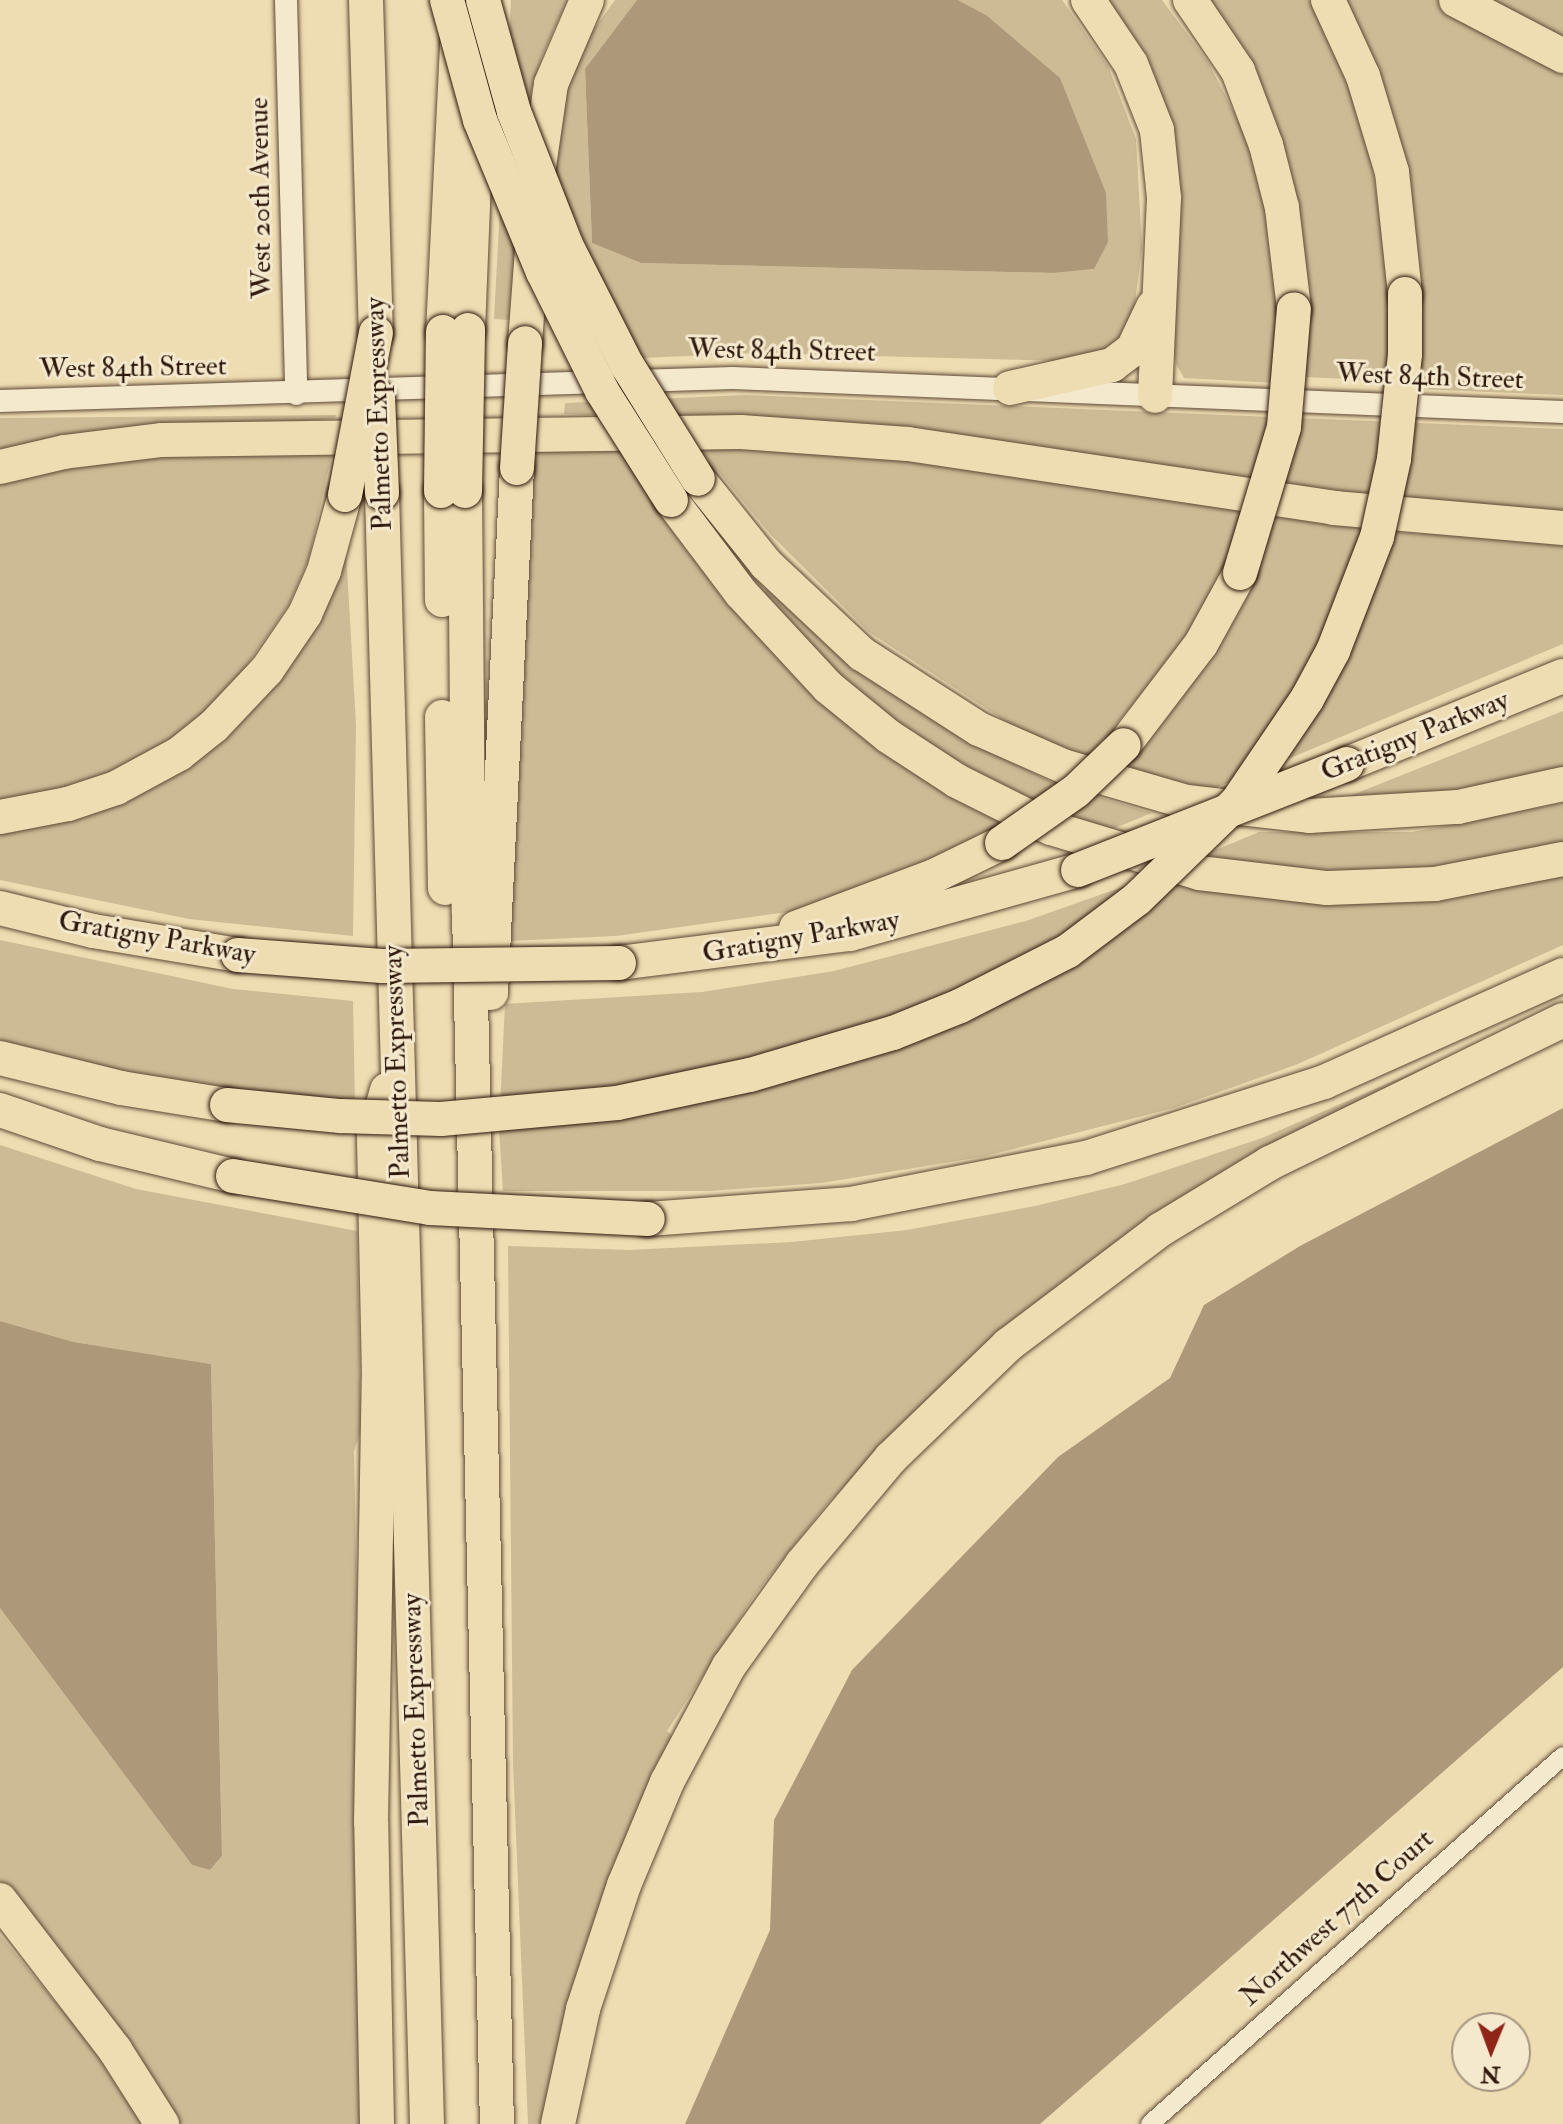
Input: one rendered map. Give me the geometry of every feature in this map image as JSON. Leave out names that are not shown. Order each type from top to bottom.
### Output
[{"type":"highway","name":"Palmetto Expressway","points":[[366,0],[427,2124]]},
{"type":"highway","points":[[447,0],[480,120],[543,272],[608,402],[671,500],[741,593],[828,687],[888,736],[957,781],[1051,828],[1199,873],[1297,886],[1435,884],[1563,859]]},
{"type":"highway","points":[[460,0],[453,491],[443,788],[474,2124]]},
{"type":"highway","points":[[456,331],[483,0]]},
{"type":"highway","points":[[483,0],[514,112],[566,245],[627,365],[698,479],[766,564],[862,654],[979,729],[1063,766],[1187,802],[1309,816],[1458,807],[1563,784]]},
{"type":"highway","points":[[474,1145],[497,939],[517,468],[540,143],[551,84],[587,0]]},
{"type":"highway","points":[[1088,0],[1131,64],[1157,130],[1164,198],[1155,396]]},
{"type":"highway","points":[[737,951],[934,876],[1002,843],[1076,791],[1124,745],[1201,644],[1240,573],[1284,427],[1294,309],[1282,208],[1266,145],[1238,71],[1190,0]]},
{"type":"highway","points":[[0,1058],[121,1088],[227,1105],[340,1116],[441,1119],[628,1101],[750,1075],[893,1033],[960,1006],[1068,951],[1137,899],[1237,802],[1307,699],[1333,651],[1377,537],[1394,459],[1405,354],[1405,294],[1392,172],[1363,76],[1328,0]]},
{"type":"highway","points":[[1456,0],[1563,56]]},
{"type":"highway","points":[[1010,388],[1112,365],[1148,327],[1161,280]]},
{"type":"highway","points":[[0,817],[68,804],[116,788],[179,754],[214,726],[267,670],[305,614],[324,571],[345,495],[376,333]]},
{"type":"highway","points":[[0,467],[64,452],[162,440],[741,432],[908,444],[1334,508],[1563,528]]},
{"type":"highway","points":[[453,491],[474,1145],[497,2124]]},
{"type":"highway","name":"Gratigny Parkway","points":[[0,908],[93,931],[238,955],[396,967],[619,963],[737,951],[850,934],[1078,870],[1563,676]]},
{"type":"highway","points":[[0,1110],[100,1144],[233,1176],[443,1209],[648,1219],[851,1204],[1086,1158],[1324,1082],[1563,975]]},
{"type":"highway","points":[[558,2124],[583,2009],[624,1885],[667,1782],[729,1666],[802,1564],[891,1458],[1008,1345],[1160,1230],[1270,1163],[1563,1020]]},
{"type":"highway","points":[[377,2124],[371,1822],[379,1378],[374,1136],[398,1051]]},
{"type":"highway","points":[[7,1912],[115,2050],[162,2124]]},
{"type":"street","name":"West 20th Avenue","points":[[286,0],[296,394]]},
{"type":"street","name":"West 84th Street","points":[[0,401],[733,378],[1563,412]]},
{"type":"street","name":"Northwest 77th Court","points":[[1150,2124],[1563,1756]]},
{"type":"shaded area","points":[[511,0],[567,0],[542,56],[523,120],[510,320],[494,319]]},
{"type":"shaded area","points":[[615,0],[637,0],[585,70],[592,243],[641,263],[1054,273],[1094,269],[986,15],[958,0],[1062,0],[1108,66],[1136,139],[1142,248],[1132,326],[1107,350],[1065,361],[756,353],[642,358],[595,267],[548,155],[556,112],[586,40]]},
{"type":"shaded area","points":[[637,0],[958,0],[986,15],[1060,78],[1106,193],[1108,242],[1094,269],[1054,273],[641,263],[592,243],[585,69]]},
{"type":"shaded area","points":[[1098,0],[1162,0],[1208,62],[1246,136],[1265,209],[1278,291],[1275,383],[1184,378],[1177,366],[1172,347],[1178,215]]},
{"type":"shaded area","points":[[1197,0],[1309,0],[1322,23],[1355,101],[1371,155],[1390,294],[1389,381],[1306,377],[1308,309]]},
{"type":"shaded area","points":[[1342,0],[1563,0],[1563,395],[1415,389],[1417,370]]},
{"type":"shaded area","points":[[746,395],[1563,429],[1563,522],[718,420],[564,414],[565,403]]},
{"type":"shaded area","points":[[336,415],[335,418],[0,453],[0,418]]},
{"type":"shaded area","points":[[615,441],[734,607],[815,696],[890,757],[1004,824],[969,846],[795,911],[616,936],[509,941],[533,442]]},
{"type":"shaded area","points":[[694,442],[923,457],[1246,510],[1206,606],[1174,657],[1085,760],[1010,724],[869,632],[771,535]]},
{"type":"shaded area","points":[[333,448],[309,558],[289,604],[239,677],[190,729],[117,770],[84,784],[0,804],[0,477],[58,462]]},
{"type":"shaded area","points":[[1276,514],[1365,529],[1308,668],[1237,779],[1200,794],[1116,773],[1269,534]]},
{"type":"shaded area","points":[[1393,532],[1563,542],[1563,644],[1288,759],[1318,710]]},
{"type":"shaded area","points":[[346,550],[356,725],[353,936],[189,919],[0,880],[0,828],[172,769]]},
{"type":"shaded area","points":[[768,590],[853,667],[966,740],[1058,785],[1152,813],[1105,832],[983,779],[902,728],[818,657],[761,593]]},
{"type":"shaded area","points":[[1563,711],[1563,771],[1507,787],[1332,803]]},
{"type":"shaded area","points":[[1563,803],[1563,842],[1433,868],[1325,872],[1201,861],[1211,852],[1259,832],[1412,832]]},
{"type":"shaded area","points":[[1563,871],[1563,945],[1298,1064],[1174,1108],[982,1157],[821,1183],[709,1191],[503,1191],[499,1128],[505,1004],[702,992],[834,971],[1026,921],[1139,881],[1246,892]]},
{"type":"shaded area","points":[[0,940],[233,989],[353,1001],[355,1104],[277,1098],[0,1050]]},
{"type":"shaded area","points":[[1515,1028],[1292,1146],[873,1456],[826,1505],[756,1593],[667,1731],[673,1736],[546,2124],[528,2124],[513,1763],[508,1246],[629,1250],[792,1242],[907,1230],[1035,1206],[1125,1184],[1262,1138]]},
{"type":"shaded area","points":[[1563,1108],[1563,1667],[1040,2124],[685,2124],[770,1930],[774,1820],[852,1670],[1058,1457],[1170,1378],[1204,1305],[1300,1246]]},
{"type":"shaded area","points":[[0,1145],[136,1189],[357,1231],[361,1430],[354,1451],[367,2124],[173,2124],[114,2032],[0,1881],[0,1608],[192,1865],[210,1870],[222,1856],[211,1364],[74,1342],[0,1321]]},
{"type":"shaded area","points":[[0,1321],[74,1342],[211,1364],[222,1856],[210,1870],[192,1865],[0,1608]]},
{"type":"shaded area","points":[[0,1935],[95,2050],[144,2124],[0,2124]]}]
